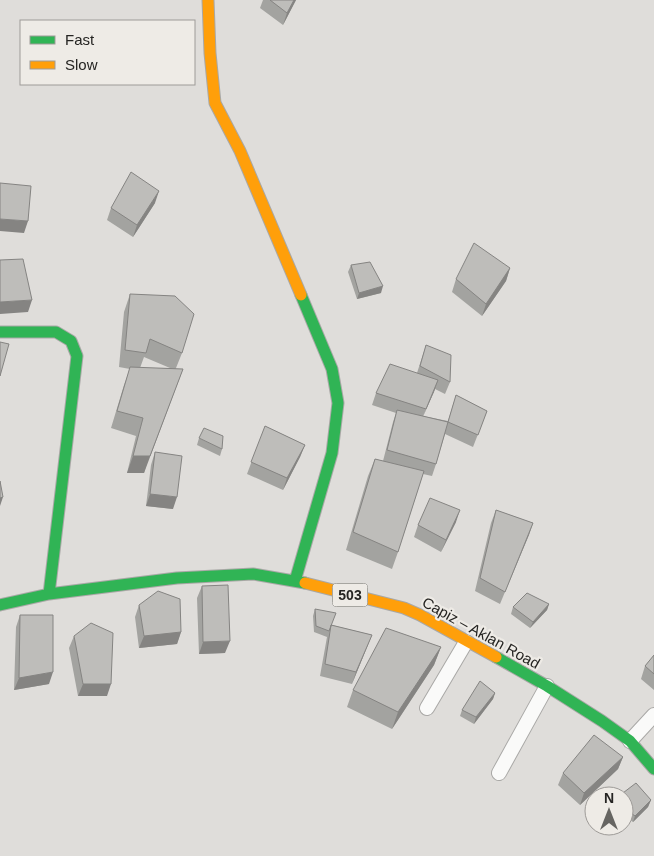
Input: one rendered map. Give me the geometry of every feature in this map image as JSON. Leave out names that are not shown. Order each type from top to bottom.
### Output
[{"type":"street","points":[[208,0],[210,53],[215,103],[240,151],[332,368],[338,403],[332,453],[294,581]]},
{"type":"street","points":[[0,332],[56,332],[71,341],[77,356],[50,594]]},
{"type":"street","name":"Capiz – Aklan Road","points":[[0,606],[50,594],[177,578],[253,574],[294,581],[404,608],[420,615],[547,686],[602,721],[630,741],[654,768]]},
{"type":"lane","points":[[427,708],[466,642]]},
{"type":"lane","points":[[499,773],[547,686]]},
{"type":"lane","points":[[630,741],[654,715]]},
{"type":"building","points":[[270,0],[294,0],[287,13]]},
{"type":"building","points":[[131,172],[159,191],[137,225],[111,208]]},
{"type":"building","points":[[0,183],[31,186],[28,221],[0,219]]},
{"type":"building","points":[[474,243],[510,268],[486,304],[456,279]]},
{"type":"building","points":[[23,259],[32,300],[0,302],[0,260]]},
{"type":"building","points":[[370,262],[383,286],[359,293],[351,265]]},
{"type":"building","points":[[130,294],[175,296],[194,314],[182,353],[150,339],[146,353],[125,350]]},
{"type":"building","points":[[0,342],[9,344],[0,376]]},
{"type":"building","points":[[426,345],[451,355],[450,382],[420,366]]},
{"type":"building","points":[[390,364],[438,380],[426,409],[376,393]]},
{"type":"building","points":[[130,367],[183,369],[150,456],[133,456],[143,418],[117,411]]},
{"type":"building","points":[[456,395],[487,411],[478,435],[448,422]]},
{"type":"building","points":[[397,410],[448,422],[436,464],[387,450]]},
{"type":"building","points":[[265,426],[305,445],[287,478],[251,462]]},
{"type":"building","points":[[204,428],[223,436],[222,449],[199,438]]},
{"type":"building","points":[[155,452],[182,456],[177,497],[150,494]]},
{"type":"building","points":[[375,459],[424,471],[398,552],[353,532]]},
{"type":"building","points":[[0,481],[3,497],[0,498]]},
{"type":"building","points":[[430,498],[460,510],[446,540],[418,525]]},
{"type":"building","points":[[496,510],[533,523],[505,592],[480,578]]},
{"type":"building","points":[[228,585],[230,641],[203,642],[202,586]]},
{"type":"building","points":[[158,591],[180,599],[181,632],[144,636],[139,605]]},
{"type":"building","points":[[527,593],[549,604],[533,622],[513,607]]},
{"type":"building","points":[[315,609],[336,613],[329,631],[316,626]]},
{"type":"building","points":[[20,615],[53,615],[53,672],[19,678]]},
{"type":"building","points":[[91,623],[113,633],[111,684],[83,684],[74,636]]},
{"type":"building","points":[[331,625],[372,635],[356,672],[325,664]]},
{"type":"building","points":[[386,628],[441,647],[398,712],[353,690]]},
{"type":"building","points":[[654,655],[654,674],[645,666]]},
{"type":"building","points":[[480,681],[495,693],[476,717],[462,710]]},
{"type":"building","points":[[594,735],[623,757],[592,786],[584,786],[584,793],[563,773]]},
{"type":"building","points":[[636,783],[651,800],[635,816],[634,786],[632,786]]},
{"type":"traffic: fast","points":[[295,581],[332,453],[338,403],[332,369],[301,295]]},
{"type":"traffic: fast","points":[[0,332],[56,332],[71,341],[77,356],[49,594]]},
{"type":"traffic: fast","points":[[0,605],[49,594],[177,578],[253,574],[305,583]]},
{"type":"traffic: fast","points":[[496,657],[547,686],[602,721],[630,741],[654,769]]},
{"type":"traffic: slow","points":[[208,0],[210,53],[215,103],[240,151],[301,295]]},
{"type":"traffic: slow","points":[[305,583],[404,608],[496,657]]}]
